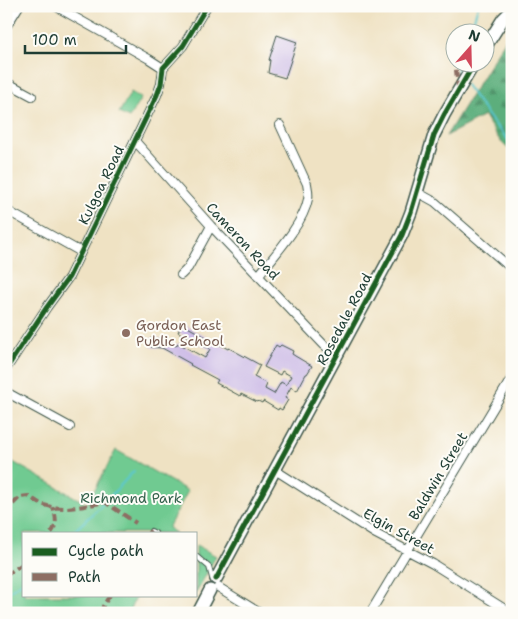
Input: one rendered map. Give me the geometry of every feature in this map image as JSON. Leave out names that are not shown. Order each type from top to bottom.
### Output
[{"type":"street","points":[[6,27],[19,6]]},
{"type":"street","points":[[55,6],[163,68],[183,46],[207,6]]},
{"type":"street","points":[[496,30],[512,10]]},
{"type":"street","name":"Kulgoa Road","points":[[6,369],[69,277],[157,95],[163,68]]},
{"type":"street","name":"Rosedale Road","points":[[198,613],[402,235],[434,136],[469,72]]},
{"type":"street","points":[[6,82],[32,96]]},
{"type":"street","points":[[258,276],[299,223],[308,200],[307,184],[280,125]]},
{"type":"street","name":"Cameron Road","points":[[135,141],[211,226],[324,345],[337,356]]},
{"type":"street","points":[[417,192],[435,202],[512,269]]},
{"type":"street","points":[[6,210],[81,252]]},
{"type":"street","points":[[181,275],[188,268],[211,226]]},
{"type":"street","name":"Baldwin Street","points":[[370,613],[512,377]]},
{"type":"street","points":[[6,392],[70,427]]},
{"type":"street","name":"Elgin Street","points":[[275,470],[374,533],[432,564],[511,613]]},
{"type":"street","points":[[214,584],[260,613]]},
{"type":"lane","points":[[198,558],[209,567],[214,584]]},
{"type":"green space","points":[[512,29],[512,152],[501,142],[484,116],[446,136],[485,72],[496,72],[496,55]]},
{"type":"green space","points":[[131,92],[141,98],[129,118],[119,113]]},
{"type":"green space","name":"Richmond Park","points":[[116,450],[188,491],[168,528],[174,532],[22,532],[22,596],[136,596],[128,613],[6,613],[6,458],[87,504]]},
{"type":"green space","name":"Richmond Park","points":[[198,546],[216,556],[198,589]]},
{"type":"building","points":[[277,35],[297,42],[285,78],[268,73],[269,60]]},
{"type":"building","points":[[182,324],[260,365],[254,377],[267,384],[265,389],[274,394],[281,382],[286,385],[291,376],[282,371],[280,375],[264,367],[276,345],[279,347],[281,345],[293,351],[292,354],[312,366],[297,391],[291,387],[285,398],[288,400],[282,410],[279,408],[278,410],[263,401],[262,403],[257,402],[241,394],[240,396],[216,383],[218,380],[162,348],[151,347],[151,338],[164,339],[176,346],[178,343],[205,358],[210,349],[178,332]]},
{"type":"waterway","points":[[473,22],[478,6]]},
{"type":"waterway","points":[[458,72],[460,77]]},
{"type":"waterway","points":[[466,85],[492,121],[512,144]]},
{"type":"waterway","points":[[73,532],[134,471]]},
{"type":"waterway","points":[[6,593],[22,582]]},
{"type":"waterway","points":[[6,609],[7,613]]},
{"type":"marked path","points":[[456,72],[458,88]]},
{"type":"marked path","points":[[13,504],[20,497],[28,496],[41,504],[57,508],[73,508],[105,502],[136,523]]},
{"type":"marked path","points":[[52,532],[56,520],[53,507]]},
{"type":"marked path","points":[[6,575],[22,564]]},
{"type":"marked path","points":[[102,613],[103,606],[109,596]]},
{"type":"cycle path","points":[[6,369],[69,277],[157,95],[161,84],[163,68],[183,46],[207,6]]},
{"type":"cycle path","points":[[216,579],[402,235],[411,212],[434,135],[469,72]]},
{"type":"place","name":"Gordon East Public School","points":[[126,333]]}]
